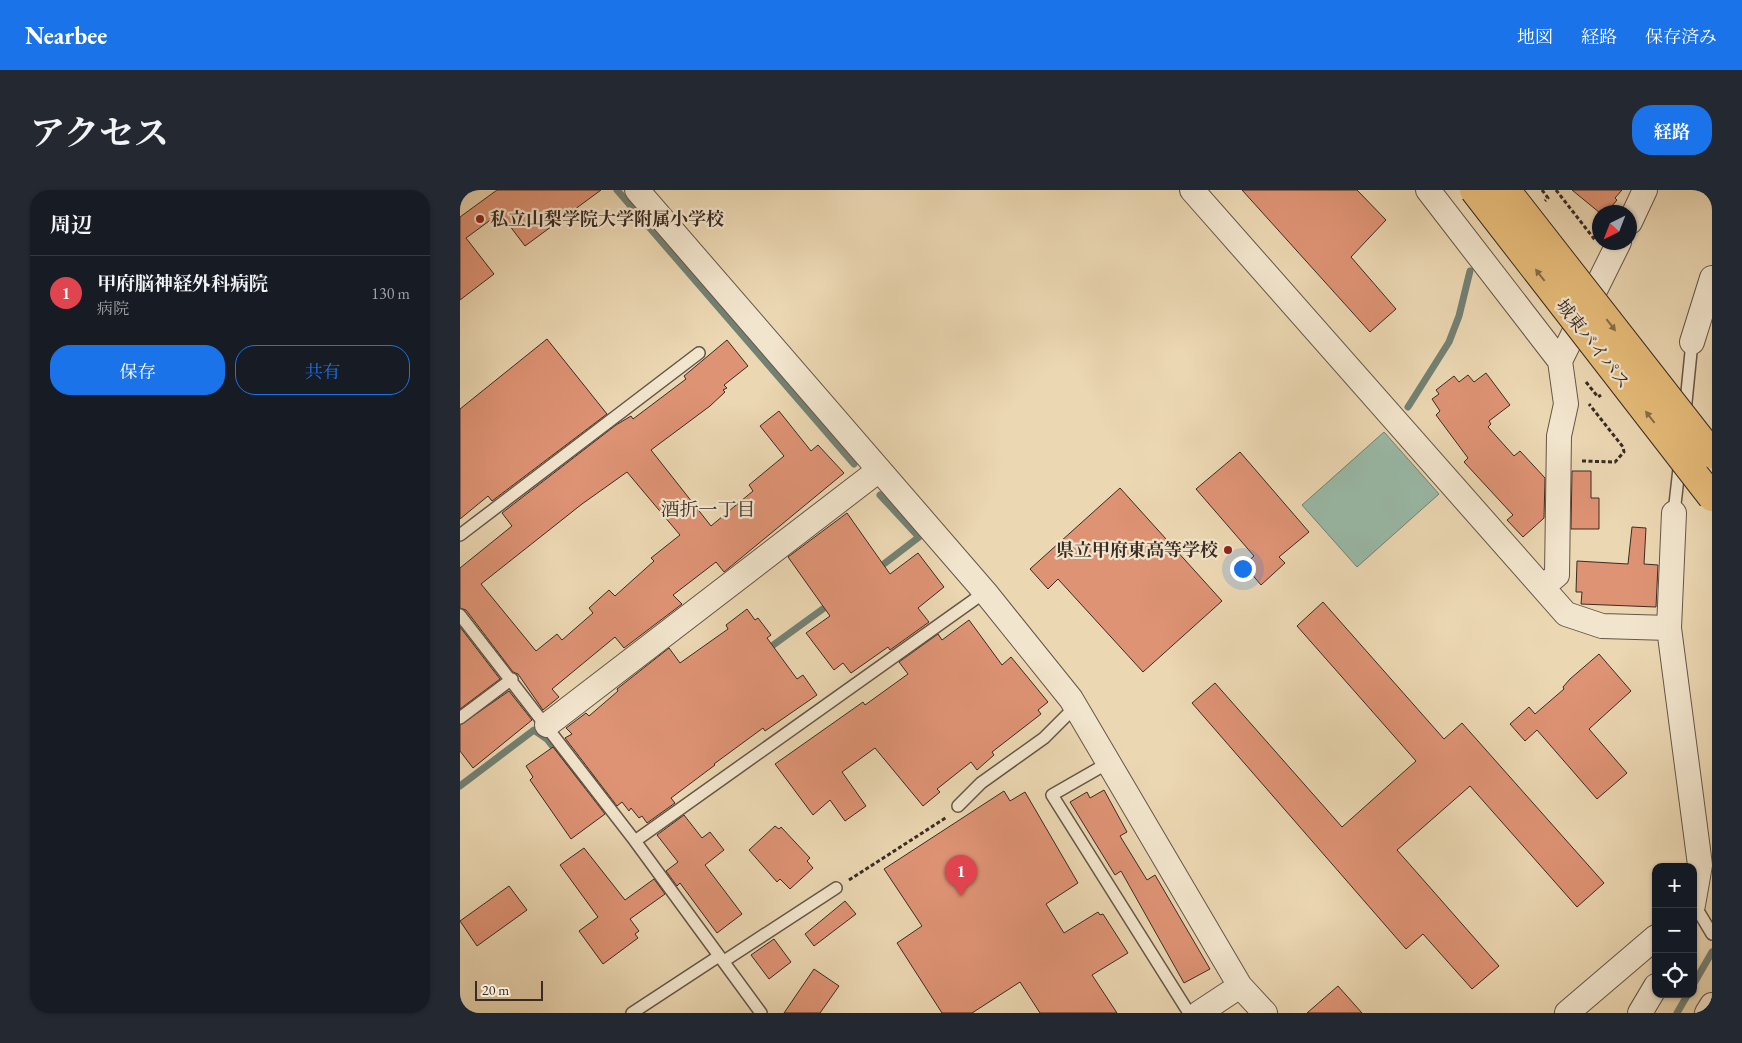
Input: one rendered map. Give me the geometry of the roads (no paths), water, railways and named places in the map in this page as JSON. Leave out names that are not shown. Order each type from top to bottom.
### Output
[{"type":"highway","name":"城東バイパス","points":[[1474,190],[1712,497]]},
{"type":"highway","name":"城東バイパス","points":[[1506,190],[1712,454]]},
{"type":"street","points":[[637,190],[985,592],[1075,707],[1240,986],[1265,1013]]},
{"type":"street","points":[[1192,190],[1566,614],[1602,626],[1669,628]]},
{"type":"street","points":[[1637,207],[1645,190]]},
{"type":"street","points":[[1438,193],[1560,361],[1566,404],[1559,436],[1557,575],[1543,587]]},
{"type":"street","points":[[1560,361],[1615,250]]},
{"type":"street","points":[[1692,342],[1712,278]]},
{"type":"street","points":[[547,725],[880,470]]},
{"type":"street","points":[[1674,513],[1669,628],[1700,865],[1697,882]]},
{"type":"street","points":[[1567,1013],[1652,940]]},
{"type":"street","points":[[1199,1013],[1240,986]]},
{"type":"street","points":[[1640,1013],[1652,993]]},
{"type":"street","points":[[1707,1013],[1712,1005]]},
{"type":"lane","points":[[1674,513],[1692,342]]},
{"type":"lane","points":[[460,535],[699,353]]},
{"type":"lane","points":[[635,841],[985,592]]},
{"type":"lane","points":[[460,615],[583,772],[761,1013]]},
{"type":"lane","points":[[460,718],[512,679]]},
{"type":"lane","points":[[958,806],[981,783],[1044,738],[1075,707]]},
{"type":"lane","points":[[1108,763],[1052,795],[1189,1013]]},
{"type":"lane","points":[[632,1013],[836,888]]},
{"type":"lane","points":[[1695,908],[1710,931]]},
{"type":"waterway","points":[[617,190],[854,464]]},
{"type":"waterway","points":[[1408,407],[1449,342],[1459,316],[1470,271]]},
{"type":"waterway","points":[[876,570],[919,537],[880,495]]},
{"type":"waterway","points":[[765,651],[831,603]]},
{"type":"waterway","points":[[460,786],[534,730],[547,739],[581,782],[602,772]]},
{"type":"waterway","points":[[1697,978],[1712,952]]},
{"type":"waterway","points":[[1677,1013],[1686,998]]},
{"type":"place","name":"私立山梨学院大学附属小学校","points":[[480,219]]},
{"type":"place","name":"県立甲府東高等学校","points":[[1228,550]]},
{"type":"place","name":"甲府脳神経外科病院","points":[[961,896]]},
{"type":"district","name":"酒折一丁目","points":[[708,509]]}]
